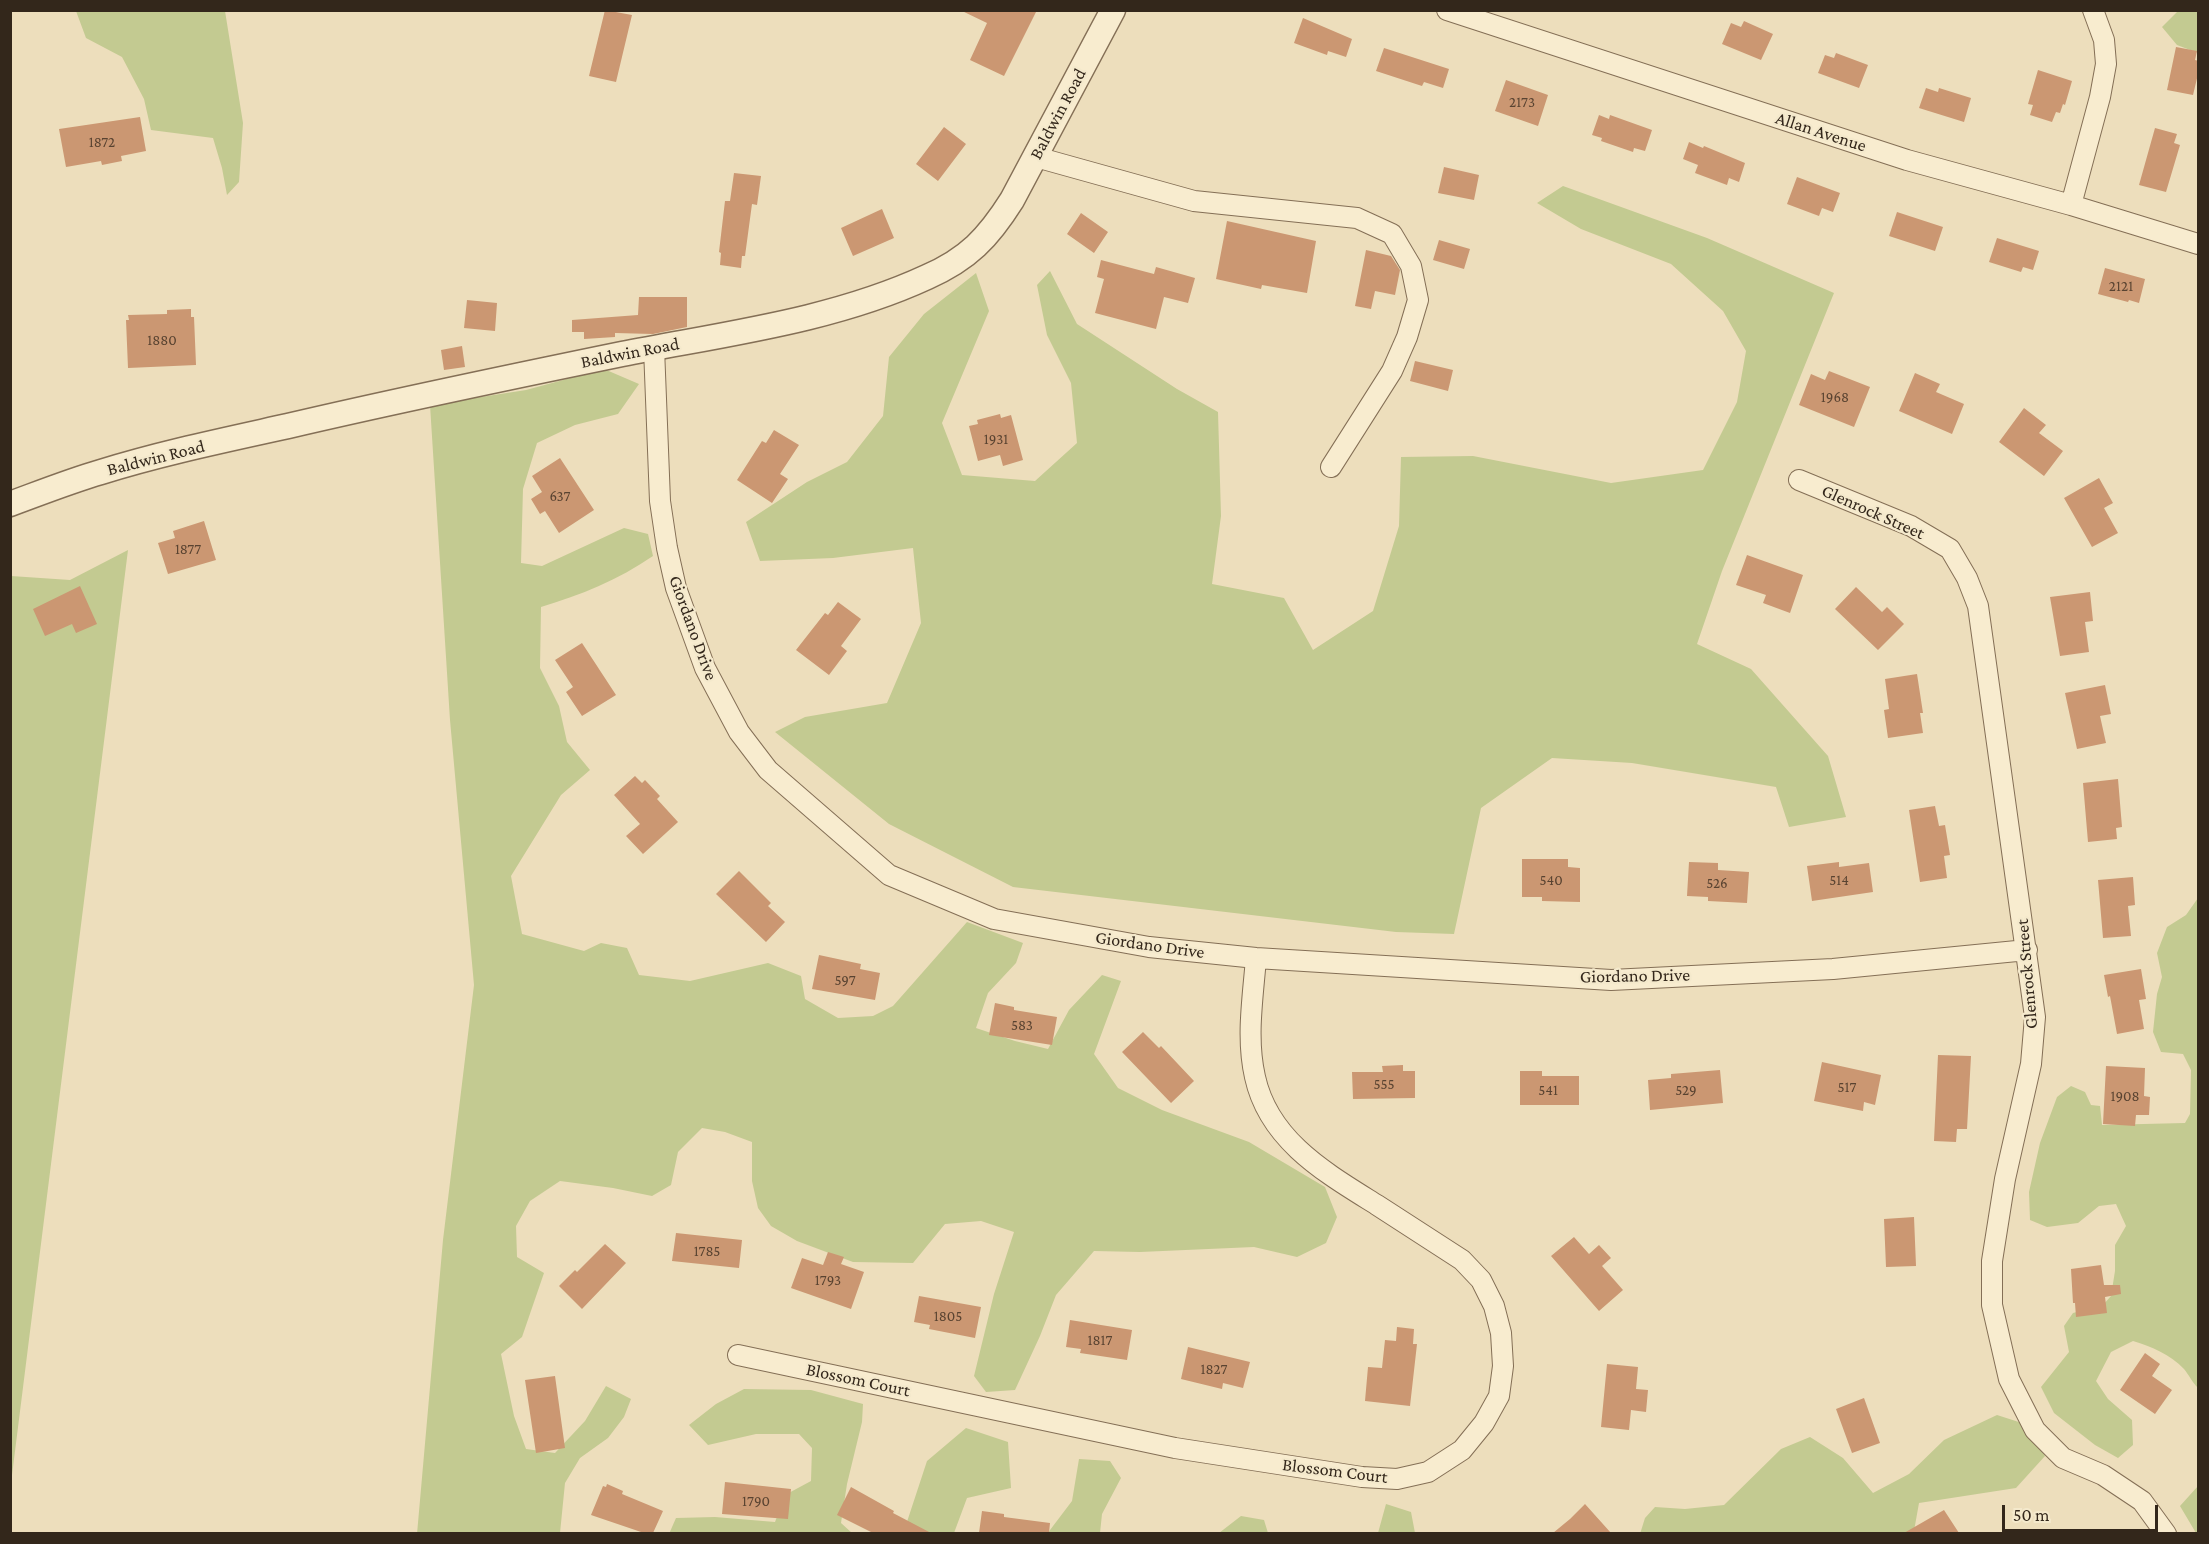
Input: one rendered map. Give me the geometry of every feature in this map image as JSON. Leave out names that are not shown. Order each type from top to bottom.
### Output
[{"type":"street","name":"Baldwin Road","points":[[10,504],[100,472],[157,456],[477,383],[832,310],[882,295],[926,278],[957,262],[977,247],[994,229],[1036,157],[1113,10]]},
{"type":"street","name":"Allan Avenue","points":[[1447,10],[1906,160],[2071,205],[2199,244]]},
{"type":"street","points":[[2071,205],[2100,97],[2106,64],[2104,40],[2093,10]]},
{"type":"street","points":[[1036,157],[1194,201],[1357,218],[1392,234],[1411,266],[1418,300],[1407,337],[1392,371],[1331,467]]},
{"type":"street","name":"Giordano Drive","points":[[654,348],[660,501],[667,548],[676,588],[705,668],[739,732],[768,770],[889,875],[994,919],[1149,947],[1256,958],[1611,980],[1833,969],[2027,950]]},
{"type":"street","name":"Glenrock Street","points":[[1799,480],[1911,526],[1950,549],[1967,578],[1978,606],[2035,1017],[2031,1064],[2005,1179],[1992,1261],[1992,1305],[2009,1379],[2035,1430],[2063,1458],[2103,1475],[2142,1502],[2166,1533]]},
{"type":"street","name":"Blossom Court","points":[[738,1355],[1175,1448],[1362,1477],[1397,1479],[1428,1472],[1462,1450],[1484,1423],[1499,1396],[1501,1333],[1494,1306],[1481,1280],[1462,1260],[1314,1164],[1281,1130],[1262,1101],[1250,1043],[1256,958]]},
{"type":"green space","points":[[76,11],[225,11],[243,123],[239,182],[227,195],[213,138],[151,130],[144,99],[122,57],[86,38]]},
{"type":"green space","points":[[2178,11],[2198,11],[2198,53],[2177,45],[2162,27]]},
{"type":"green space","points":[[1563,186],[1707,238],[1834,293],[1722,571],[1697,644],[1751,669],[1828,756],[1846,817],[1789,827],[1776,787],[1632,763],[1552,758],[1481,808],[1454,934],[1396,932],[1013,887],[889,824],[775,732],[805,717],[887,703],[921,623],[913,548],[833,558],[760,561],[746,522],[807,482],[847,462],[883,416],[889,357],[924,314],[976,273],[989,311],[942,423],[962,475],[1035,481],[1077,443],[1071,383],[1047,335],[1037,285],[1050,271],[1077,324],[1177,389],[1218,412],[1221,516],[1212,584],[1284,598],[1313,650],[1373,611],[1399,526],[1401,457],[1473,456],[1611,483],[1703,470],[1737,402],[1746,351],[1723,311],[1671,264],[1581,229],[1537,203]]},
{"type":"green space","points":[[604,369],[639,384],[618,414],[575,425],[537,443],[523,489],[521,563],[542,566],[624,528],[648,534],[653,556],[599,586],[541,607],[540,668],[559,706],[567,742],[590,770],[561,795],[511,876],[522,934],[584,951],[601,943],[627,948],[639,975],[690,981],[768,963],[801,976],[805,999],[838,1018],[873,1016],[893,1006],[967,922],[1023,943],[1016,963],[988,993],[976,1028],[1048,1049],[1069,1010],[1102,975],[1121,981],[1094,1054],[1118,1088],[1162,1110],[1249,1142],[1325,1187],[1337,1217],[1326,1243],[1297,1257],[1254,1247],[1140,1252],[1094,1251],[1056,1295],[1015,1390],[986,1392],[974,1376],[994,1294],[1014,1232],[981,1221],[945,1224],[913,1263],[853,1262],[797,1241],[771,1226],[758,1208],[752,1181],[752,1142],[725,1132],[702,1128],[678,1152],[671,1185],[652,1196],[560,1181],[530,1201],[516,1226],[517,1257],[544,1273],[522,1337],[501,1354],[514,1416],[526,1449],[555,1453],[585,1421],[606,1386],[631,1399],[624,1417],[608,1438],[580,1458],[565,1483],[560,1533],[417,1534],[443,1240],[474,985],[450,720],[430,405],[526,390]]},
{"type":"green space","points":[[128,550],[11,1483],[11,576],[70,580]]},
{"type":"green space","points":[[2198,898],[2198,1388],[2179,1364],[2154,1349],[2133,1341],[2111,1352],[2096,1381],[2108,1399],[2132,1420],[2133,1445],[2118,1458],[2095,1445],[2054,1413],[2041,1387],[2069,1352],[2064,1326],[2073,1313],[2103,1305],[2111,1296],[2115,1271],[2115,1245],[2126,1226],[2116,1204],[2099,1206],[2078,1223],[2047,1227],[2030,1220],[2029,1192],[2040,1143],[2057,1097],[2071,1086],[2085,1092],[2091,1105],[2100,1106],[2102,1125],[2185,1123],[2190,1114],[2191,1070],[2183,1054],[2161,1052],[2153,1032],[2157,994],[2162,977],[2157,953],[2167,927],[2186,915]]},
{"type":"green space","points":[[744,1389],[811,1390],[863,1404],[862,1422],[847,1484],[841,1523],[852,1533],[669,1534],[676,1518],[715,1517],[775,1522],[785,1495],[811,1481],[812,1448],[799,1434],[756,1434],[708,1445],[689,1425],[716,1404]]},
{"type":"green space","points":[[1997,1415],[2025,1424],[2045,1456],[2016,1488],[1919,1503],[1915,1533],[1640,1534],[1645,1518],[1655,1507],[1685,1509],[1724,1505],[1781,1449],[1810,1437],[1843,1458],[1873,1493],[1909,1474],[1944,1440]]},
{"type":"green space","points":[[966,1428],[1008,1442],[1011,1488],[967,1498],[954,1533],[903,1534],[927,1461]]},
{"type":"green space","points":[[1079,1459],[1110,1461],[1121,1478],[1102,1514],[1100,1533],[1047,1534],[1072,1501]]},
{"type":"green space","points":[[2198,1486],[2198,1533],[2196,1533],[2180,1506]]},
{"type":"green space","points":[[1386,1504],[1411,1512],[1415,1533],[1378,1533]]},
{"type":"green space","points":[[1241,1516],[1264,1520],[1268,1533],[1219,1533]]},
{"type":"building","points":[[605,10],[632,15],[616,82],[589,76]]},
{"type":"building","points":[[960,10],[1037,10],[1004,76],[970,60],[987,23]]},
{"type":"building","points":[[1303,18],[1352,39],[1346,57],[1328,51],[1327,55],[1294,43]]},
{"type":"building","points":[[1744,21],[1773,34],[1761,60],[1722,44],[1731,23],[1741,27]]},
{"type":"building","points":[[2176,47],[2197,51],[2195,60],[2199,61],[2199,70],[2193,95],[2167,90]]},
{"type":"building","points":[[1384,48],[1449,69],[1443,88],[1424,82],[1422,86],[1376,71]]},
{"type":"building","points":[[1836,53],[1868,65],[1859,88],[1818,73],[1825,55],[1834,58]]},
{"type":"building","points":[[2038,70],[2072,81],[2065,105],[2063,104],[2060,113],[2056,112],[2052,122],[2030,115],[2033,105],[2028,104]]},
{"type":"building","points":[[1506,80],[1548,95],[1538,126],[1495,111]]},
{"type":"building","points":[[1926,88],[1938,92],[1939,88],[1971,98],[1964,122],[1919,108]]},
{"type":"building","points":[[1599,115],[1609,119],[1610,115],[1652,130],[1645,151],[1634,148],[1633,152],[1601,141],[1602,138],[1592,135]]},
{"type":"building","points":[[140,117],[146,151],[121,156],[122,161],[102,165],[101,161],[66,167],[59,129]]},
{"type":"building","points":[[944,127],[966,144],[938,181],[916,164]]},
{"type":"building","points":[[2155,128],[2177,134],[2174,143],[2180,145],[2166,192],[2139,185]]},
{"type":"building","points":[[1689,142],[1745,163],[1739,182],[1729,178],[1727,185],[1695,173],[1698,165],[1683,159]]},
{"type":"building","points":[[1444,167],[1479,175],[1474,200],[1438,193]]},
{"type":"building","points":[[734,173],[761,176],[757,205],[752,204],[745,256],[742,256],[741,268],[720,265],[721,253],[719,252],[725,201],[730,201]]},
{"type":"building","points":[[1797,177],[1840,193],[1833,212],[1822,208],[1819,216],[1787,204]]},
{"type":"building","points":[[882,209],[894,238],[853,256],[841,228]]},
{"type":"building","points":[[1897,212],[1943,227],[1935,251],[1889,236]]},
{"type":"building","points":[[1081,213],[1108,232],[1094,253],[1067,234]]},
{"type":"building","points":[[1227,221],[1316,241],[1307,293],[1262,285],[1261,289],[1216,279]]},
{"type":"building","points":[[1997,238],[2039,251],[2033,270],[2023,267],[2021,272],[1989,262]]},
{"type":"building","points":[[1439,240],[1470,249],[1464,269],[1433,260]]},
{"type":"building","points":[[1366,250],[1391,256],[1400,270],[1395,295],[1375,291],[1371,309],[1355,306]]},
{"type":"building","points":[[1101,260],[1154,274],[1156,267],[1195,278],[1188,303],[1164,297],[1156,329],[1095,313],[1104,279],[1097,277]]},
{"type":"building","points":[[2105,268],[2145,279],[2139,303],[2098,294]]},
{"type":"building","points":[[639,297],[687,297],[687,327],[653,334],[615,333],[615,337],[584,339],[584,332],[572,332],[572,320],[638,315]]},
{"type":"building","points":[[467,300],[497,303],[495,331],[464,328]]},
{"type":"building","points":[[191,309],[191,317],[194,317],[196,365],[128,368],[126,320],[129,320],[128,315],[167,314],[167,310]]},
{"type":"building","points":[[462,346],[465,367],[444,370],[441,350]]},
{"type":"building","points":[[1415,361],[1453,370],[1448,391],[1410,381]]},
{"type":"building","points":[[1829,371],[1870,387],[1854,427],[1799,405],[1811,374],[1825,380]]},
{"type":"building","points":[[1915,373],[1940,384],[1936,392],[1964,404],[1952,434],[1899,411]]},
{"type":"building","points":[[2024,408],[2046,425],[2039,433],[2063,451],[2044,476],[1999,442]]},
{"type":"building","points":[[1000,414],[1001,418],[1011,415],[1023,460],[1003,466],[1000,455],[978,461],[969,426],[978,424],[977,420]]},
{"type":"building","points":[[774,430],[799,445],[780,474],[788,479],[772,503],[737,480],[762,441],[766,443]]},
{"type":"building","points":[[560,458],[594,510],[559,533],[545,511],[540,514],[531,499],[542,492],[532,476]]},
{"type":"building","points":[[2099,478],[2113,503],[2104,508],[2118,533],[2092,547],[2064,498]]},
{"type":"building","points":[[204,521],[216,560],[168,574],[158,543],[175,538],[173,531]]},
{"type":"building","points":[[1747,555],[1803,575],[1790,613],[1763,603],[1766,595],[1736,585]]},
{"type":"building","points":[[80,586],[97,624],[76,633],[72,624],[45,636],[33,609]]},
{"type":"building","points":[[1856,587],[1882,612],[1887,607],[1904,624],[1878,650],[1835,609]]},
{"type":"building","points":[[2090,592],[2093,621],[2085,622],[2089,652],[2060,656],[2050,597]]},
{"type":"building","points":[[838,602],[861,619],[841,646],[847,651],[829,675],[796,650],[825,613],[828,615]]},
{"type":"building","points":[[582,643],[616,695],[582,716],[566,692],[573,687],[555,660]]},
{"type":"building","points":[[1917,674],[1923,713],[1920,713],[1923,733],[1888,738],[1884,710],[1889,709],[1885,679]]},
{"type":"building","points":[[2105,685],[2111,714],[2100,716],[2106,743],[2077,749],[2065,693]]},
{"type":"building","points":[[635,776],[642,783],[645,780],[660,796],[657,799],[678,822],[643,854],[626,836],[640,824],[614,795]]},
{"type":"building","points":[[2118,779],[2122,827],[2116,828],[2117,839],[2088,842],[2083,783]]},
{"type":"building","points":[[1935,806],[1939,826],[1945,825],[1950,855],[1944,856],[1947,878],[1920,882],[1909,810]]},
{"type":"building","points":[[1522,859],[1568,859],[1568,867],[1580,868],[1580,902],[1542,901],[1542,897],[1522,897]]},
{"type":"building","points":[[1689,862],[1718,863],[1718,870],[1749,872],[1747,903],[1708,901],[1708,897],[1687,896]]},
{"type":"building","points":[[1839,862],[1839,867],[1869,863],[1873,892],[1812,901],[1807,866]]},
{"type":"building","points":[[739,871],[771,903],[768,906],[785,922],[766,942],[716,894]]},
{"type":"building","points":[[2133,877],[2135,905],[2128,906],[2131,936],[2103,938],[2098,880]]},
{"type":"building","points":[[819,955],[861,964],[860,969],[880,973],[875,1000],[812,989]]},
{"type":"building","points":[[2141,969],[2146,999],[2139,1000],[2144,1029],[2117,1034],[2104,975]]},
{"type":"building","points":[[995,1003],[1014,1007],[1014,1010],[1057,1017],[1052,1045],[989,1035]]},
{"type":"building","points":[[1143,1032],[1159,1048],[1161,1046],[1194,1081],[1171,1103],[1122,1052]]},
{"type":"building","points":[[1938,1055],[1971,1056],[1967,1129],[1957,1129],[1956,1142],[1934,1141]]},
{"type":"building","points":[[1822,1062],[1881,1075],[1875,1105],[1864,1102],[1863,1111],[1814,1101]]},
{"type":"building","points":[[1403,1065],[1403,1071],[1415,1071],[1415,1098],[1353,1099],[1352,1072],[1383,1072],[1382,1066]]},
{"type":"building","points":[[2106,1066],[2145,1068],[2144,1096],[2150,1097],[2149,1115],[2136,1115],[2135,1126],[2103,1124]]},
{"type":"building","points":[[1720,1070],[1723,1103],[1650,1110],[1648,1080],[1671,1078],[1671,1074]]},
{"type":"building","points":[[1520,1071],[1542,1071],[1542,1076],[1579,1076],[1579,1105],[1520,1105]]},
{"type":"building","points":[[1914,1217],[1916,1266],[1886,1267],[1884,1219]]},
{"type":"building","points":[[676,1233],[742,1240],[739,1268],[672,1261]]},
{"type":"building","points":[[1574,1237],[1589,1254],[1599,1245],[1611,1258],[1602,1266],[1623,1290],[1599,1311],[1551,1256]]},
{"type":"building","points":[[605,1244],[626,1263],[582,1309],[559,1286]]},
{"type":"building","points":[[828,1252],[844,1257],[841,1264],[864,1272],[851,1309],[791,1288],[802,1258],[823,1265]]},
{"type":"building","points":[[2101,1265],[2104,1285],[2120,1285],[2121,1294],[2105,1297],[2107,1313],[2076,1317],[2071,1269]]},
{"type":"building","points":[[919,1296],[981,1307],[975,1338],[929,1329],[930,1325],[914,1322]]},
{"type":"building","points":[[1070,1320],[1132,1330],[1127,1360],[1080,1353],[1081,1349],[1066,1347]]},
{"type":"building","points":[[1397,1327],[1414,1329],[1413,1344],[1417,1344],[1410,1406],[1365,1401],[1368,1367],[1382,1368],[1385,1340],[1396,1341]]},
{"type":"building","points":[[1188,1347],[1250,1362],[1243,1388],[1223,1383],[1222,1389],[1181,1379]]},
{"type":"building","points":[[2145,1353],[2160,1364],[2152,1376],[2172,1390],[2155,1414],[2120,1390]]},
{"type":"building","points":[[1607,1364],[1638,1367],[1636,1389],[1648,1390],[1646,1412],[1631,1410],[1629,1430],[1601,1427]]},
{"type":"building","points":[[555,1376],[565,1448],[536,1453],[525,1380]]},
{"type":"building","points":[[1864,1398],[1880,1443],[1852,1453],[1836,1409]]},
{"type":"building","points":[[725,1482],[791,1489],[788,1519],[722,1514]]},
{"type":"building","points":[[607,1484],[623,1491],[622,1494],[663,1511],[653,1533],[644,1533],[591,1515],[603,1486],[606,1487]]},
{"type":"building","points":[[851,1487],[931,1533],[873,1533],[837,1515]]},
{"type":"building","points":[[1585,1504],[1611,1533],[1553,1533],[1570,1519]]},
{"type":"building","points":[[1944,1510],[1959,1533],[1904,1533]]},
{"type":"building","points":[[982,1511],[1004,1514],[1004,1517],[1050,1523],[1049,1533],[979,1533]]}]
